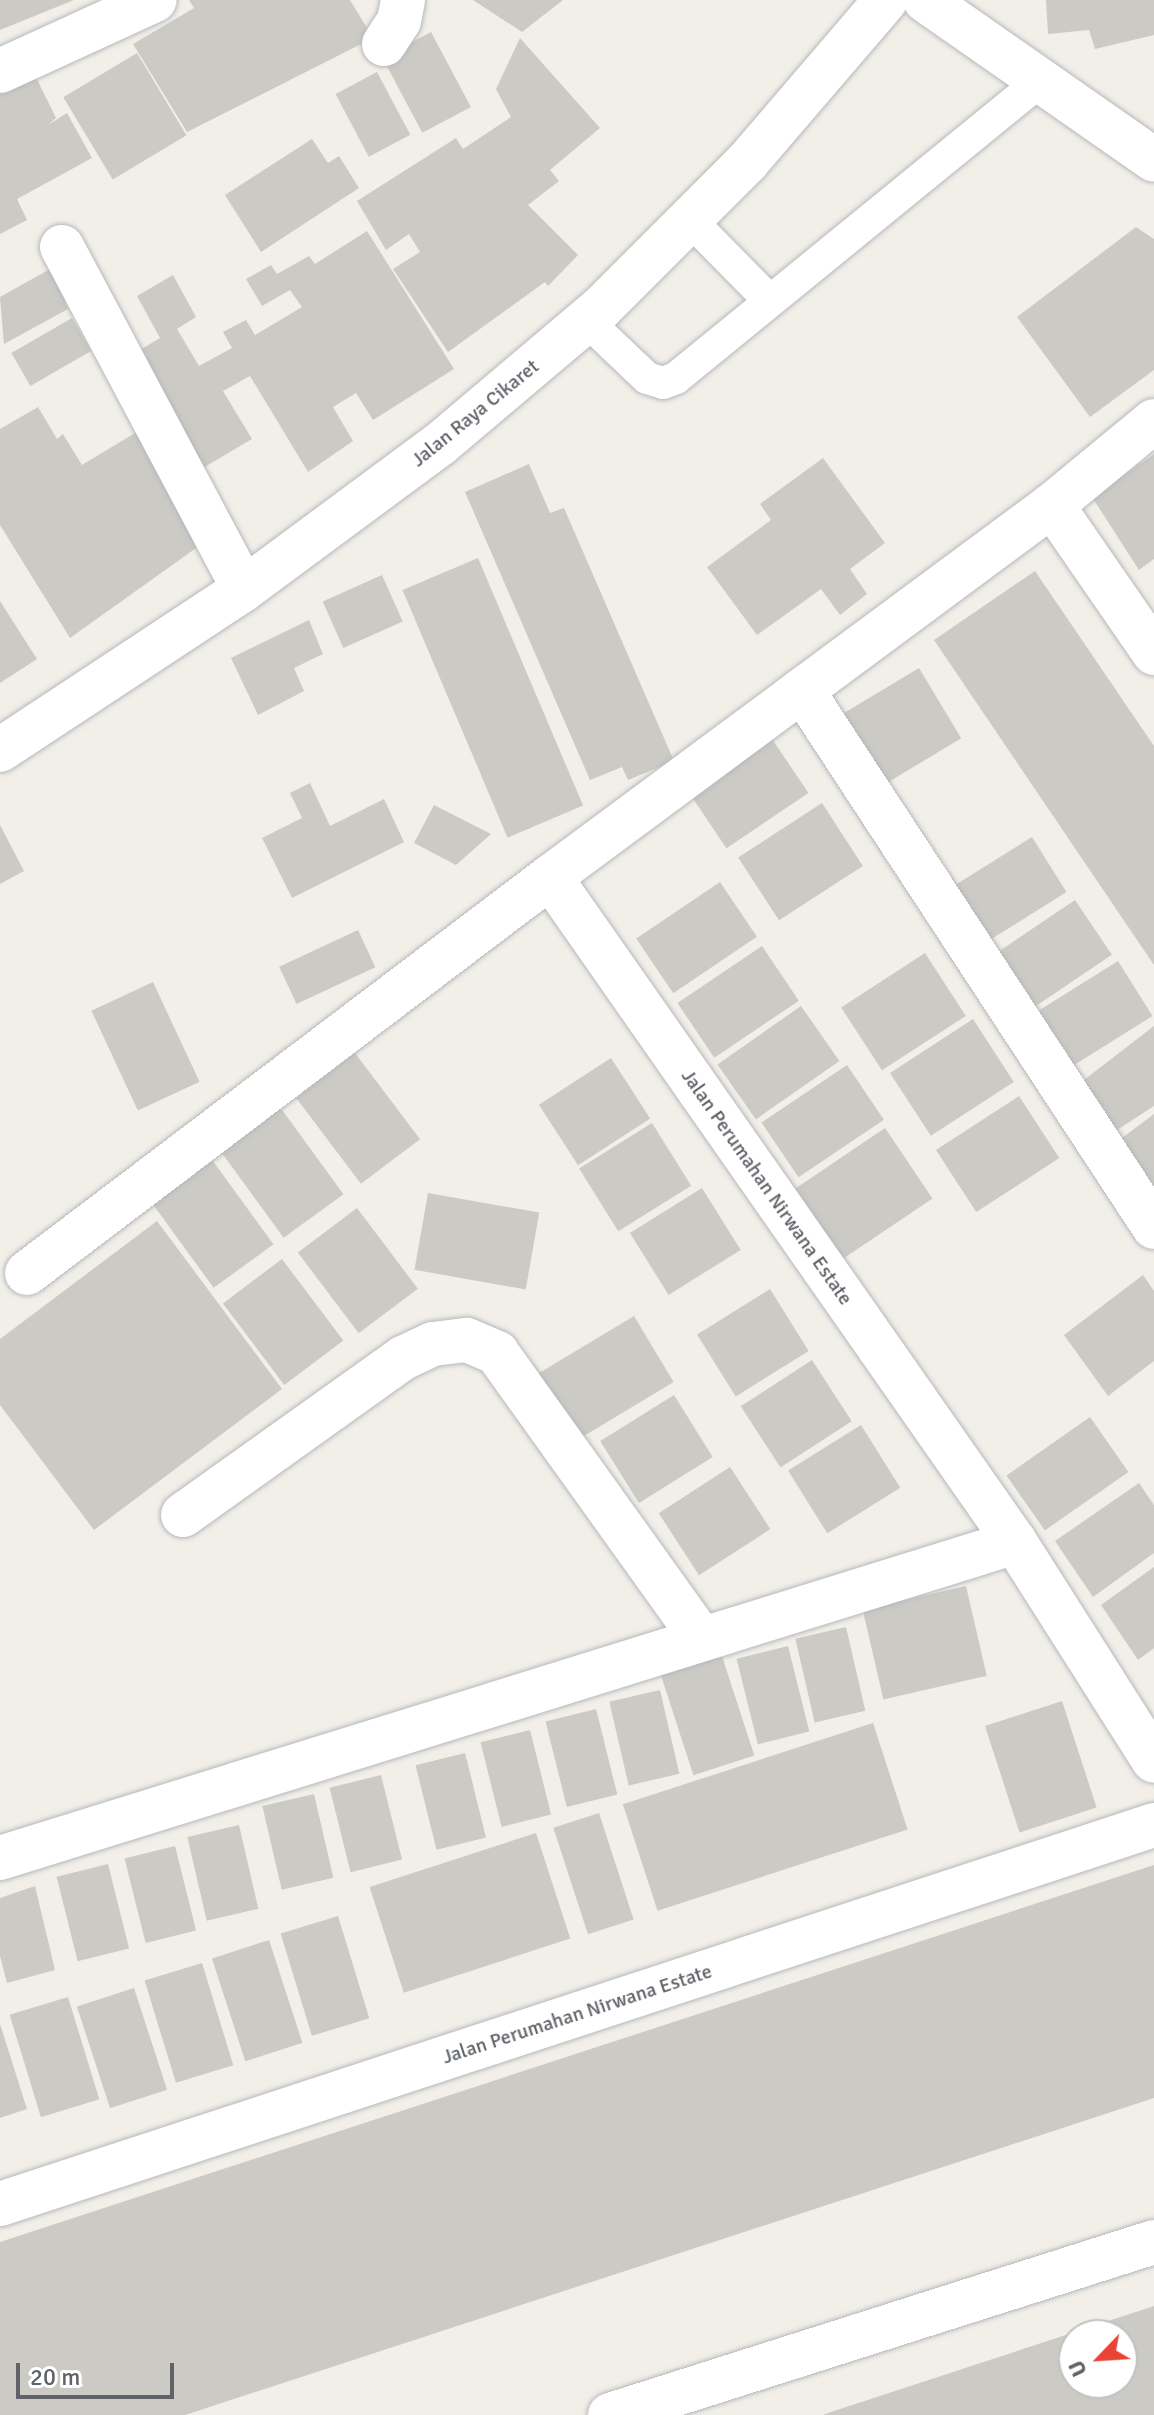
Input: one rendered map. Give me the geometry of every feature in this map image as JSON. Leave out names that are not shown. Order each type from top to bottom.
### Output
[{"type":"street","points":[[0,71],[155,0]]},
{"type":"street","points":[[384,44],[399,21],[403,0]]},
{"type":"street","name":"Jalan Raya Cikaret","points":[[0,750],[244,589],[440,444],[586,320],[747,162],[886,0]]},
{"type":"street","points":[[925,0],[1154,160]]},
{"type":"street","points":[[62,247],[244,589]]},
{"type":"street","points":[[27,1273],[550,877],[1052,505],[1154,421]]},
{"type":"street","points":[[1052,505],[1154,653]]},
{"type":"street","points":[[802,690],[1154,1227]]},
{"type":"street","name":"Jalan Perumahan Nirwana Estate","points":[[550,877],[1015,1542],[1154,1761]]},
{"type":"street","points":[[183,1515],[403,1358],[433,1344],[467,1340],[497,1353],[701,1638]]},
{"type":"street","points":[[0,1858],[1015,1542]]},
{"type":"street","name":"Jalan Perumahan Nirwana Estate","points":[[0,2204],[1154,1825]]},
{"type":"street","points":[[610,2415],[1154,2242]]},
{"type":"lane","points":[[586,320],[647,378],[663,383],[676,378],[1041,80]]},
{"type":"lane","points":[[689,219],[770,301]]},
{"type":"building","points":[[0,0],[74,0],[0,30]]},
{"type":"building","points":[[189,0],[350,0],[373,38],[187,132],[133,44],[194,8]]},
{"type":"building","points":[[473,0],[563,0],[522,32]]},
{"type":"building","points":[[1046,0],[1154,0],[1154,35],[1095,49],[1089,30],[1048,34]]},
{"type":"building","points":[[431,32],[471,107],[422,133],[382,58]]},
{"type":"building","points":[[520,38],[600,128],[550,170],[559,181],[528,205],[578,255],[548,286],[545,282],[448,352],[393,269],[420,252],[409,234],[386,250],[357,201],[456,138],[463,149],[511,117],[496,89]]},
{"type":"building","points":[[137,53],[186,135],[113,180],[63,97]]},
{"type":"building","points":[[28,61],[56,118],[48,125],[67,113],[92,158],[17,199],[27,220],[0,234],[0,76]]},
{"type":"building","points":[[377,72],[410,135],[369,157],[336,94]]},
{"type":"building","points":[[312,139],[328,163],[339,156],[359,188],[261,252],[225,195]]},
{"type":"building","points":[[1136,227],[1154,239],[1154,370],[1090,417],[1017,317]]},
{"type":"building","points":[[367,231],[454,369],[373,420],[356,393],[333,407],[353,441],[308,472],[250,376],[223,391],[252,439],[196,472],[127,358],[160,338],[137,296],[173,275],[196,317],[177,329],[199,366],[232,348],[223,332],[246,320],[255,335],[302,307],[290,290],[262,306],[246,279],[271,265],[277,274],[309,256],[315,264]]},
{"type":"building","points":[[52,268],[68,309],[4,344],[0,297]]},
{"type":"building","points":[[72,318],[91,351],[30,386],[11,353]]},
{"type":"building","points":[[38,407],[57,439],[63,434],[82,465],[140,430],[206,541],[70,638],[0,525],[0,429]]},
{"type":"building","points":[[1154,454],[1154,559],[1139,570],[1092,497]]},
{"type":"building","points":[[823,458],[885,543],[850,569],[867,594],[840,615],[821,589],[757,635],[707,567],[771,520],[760,504]]},
{"type":"building","points":[[529,464],[550,513],[564,508],[674,761],[628,780],[622,767],[590,780],[465,492]]},
{"type":"building","points":[[478,558],[583,806],[508,838],[403,590]]},
{"type":"building","points":[[1035,571],[1154,746],[1154,965],[934,640]]},
{"type":"building","points":[[382,575],[403,622],[343,648],[323,601]]},
{"type":"building","points":[[0,601],[37,659],[0,683]]},
{"type":"building","points":[[309,620],[323,654],[294,668],[304,691],[258,715],[231,658]]},
{"type":"building","points":[[919,668],[961,738],[876,789],[834,719]]},
{"type":"building","points":[[766,730],[808,793],[726,848],[684,785]]},
{"type":"building","points":[[310,783],[330,826],[384,799],[404,842],[292,898],[262,838],[302,818],[290,793]]},
{"type":"building","points":[[822,803],[863,866],[779,920],[738,857]]},
{"type":"building","points":[[434,805],[491,834],[456,865],[414,843]]},
{"type":"building","points":[[0,825],[24,871],[0,884]]},
{"type":"building","points":[[1032,837],[1066,892],[983,944],[949,889]]},
{"type":"building","points":[[720,882],[757,937],[673,993],[636,938]]},
{"type":"building","points":[[1075,900],[1112,955],[1032,1008],[995,954]]},
{"type":"building","points":[[358,930],[375,967],[296,1004],[279,967]]},
{"type":"building","points":[[762,946],[799,1001],[714,1058],[677,1003]]},
{"type":"building","points":[[925,953],[966,1016],[882,1070],[841,1007]]},
{"type":"building","points":[[1118,961],[1152,1016],[1070,1068],[1036,1012]]},
{"type":"building","points":[[153,982],[199,1082],[138,1110],[91,1011]]},
{"type":"building","points":[[801,1006],[839,1061],[756,1119],[717,1065]]},
{"type":"building","points":[[973,1019],[1014,1082],[931,1136],[890,1073]]},
{"type":"building","points":[[1154,1026],[1154,1106],[1114,1132],[1080,1083]]},
{"type":"building","points":[[355,1053],[420,1139],[361,1184],[296,1098]]},
{"type":"building","points":[[611,1058],[650,1118],[578,1165],[539,1105]]},
{"type":"building","points":[[847,1065],[884,1120],[799,1177],[762,1123]]},
{"type":"building","points":[[1019,1096],[1059,1158],[976,1212],[936,1150]]},
{"type":"building","points":[[280,1107],[343,1194],[284,1238],[220,1150]]},
{"type":"building","points":[[1154,1114],[1154,1190],[1118,1141]]},
{"type":"building","points":[[652,1123],[691,1186],[618,1231],[579,1169]]},
{"type":"building","points":[[885,1128],[933,1198],[843,1259],[795,1188]]},
{"type":"building","points":[[210,1157],[273,1244],[214,1288],[150,1200]]},
{"type":"building","points":[[702,1188],[741,1250],[669,1295],[630,1233]]},
{"type":"building","points":[[428,1193],[539,1213],[526,1289],[414,1270]]},
{"type":"building","points":[[357,1208],[418,1289],[359,1333],[298,1253]]},
{"type":"building","points":[[157,1221],[282,1389],[94,1530],[0,1405],[0,1339]]},
{"type":"building","points":[[282,1259],[343,1340],[284,1385],[223,1304]]},
{"type":"building","points":[[1143,1275],[1154,1291],[1154,1361],[1108,1396],[1064,1335]]},
{"type":"building","points":[[770,1289],[809,1351],[736,1396],[697,1335]]},
{"type":"building","points":[[634,1316],[674,1382],[578,1440],[538,1374]]},
{"type":"building","points":[[812,1360],[852,1421],[780,1468],[741,1406]]},
{"type":"building","points":[[674,1395],[713,1457],[639,1503],[600,1441]]},
{"type":"building","points":[[1090,1417],[1128,1472],[1045,1530],[1006,1476]]},
{"type":"building","points":[[861,1425],[900,1488],[827,1533],[788,1471]]},
{"type":"building","points":[[730,1467],[770,1529],[699,1575],[659,1513]]},
{"type":"building","points":[[1139,1483],[1154,1505],[1154,1553],[1093,1597],[1055,1541]]},
{"type":"building","points":[[1154,1567],[1154,1648],[1138,1660],[1101,1605]]},
{"type":"building","points":[[966,1586],[987,1676],[883,1699],[863,1610]]},
{"type":"building","points":[[846,1627],[865,1711],[815,1722],[795,1639]]},
{"type":"building","points":[[788,1646],[809,1731],[758,1744],[737,1659]]},
{"type":"building","points":[[720,1650],[754,1756],[693,1775],[659,1670]]},
{"type":"building","points":[[660,1690],[679,1774],[629,1785],[609,1702]]},
{"type":"building","points":[[1062,1701],[1097,1808],[1020,1833],[985,1726]]},
{"type":"building","points":[[596,1709],[617,1794],[567,1807],[546,1722]]},
{"type":"building","points":[[873,1723],[908,1830],[657,1911],[623,1804]]},
{"type":"building","points":[[530,1730],[551,1814],[502,1827],[481,1742]]},
{"type":"building","points":[[465,1753],[486,1837],[437,1850],[416,1765]]},
{"type":"building","points":[[381,1775],[402,1859],[351,1872],[330,1788]]},
{"type":"building","points":[[314,1794],[333,1878],[282,1890],[262,1806]]},
{"type":"building","points":[[599,1813],[634,1920],[588,1934],[553,1828]]},
{"type":"building","points":[[239,1825],[258,1909],[207,1921],[187,1837]]},
{"type":"building","points":[[536,1833],[570,1939],[404,1993],[370,1887]]},
{"type":"building","points":[[175,1846],[196,1930],[146,1943],[125,1859]]},
{"type":"building","points":[[108,1864],[129,1948],[78,1961],[57,1877]]},
{"type":"building","points":[[1154,1865],[1154,2098],[185,2415],[0,2415],[0,2242]]},
{"type":"building","points":[[35,1886],[55,1970],[7,1983],[0,1956],[0,1898]]},
{"type":"building","points":[[338,1916],[369,2018],[312,2036],[281,1934]]},
{"type":"building","points":[[269,1940],[302,2043],[245,2061],[212,1959]]},
{"type":"building","points":[[202,1963],[233,2065],[176,2083],[145,1981]]},
{"type":"building","points":[[134,1988],[167,2090],[110,2108],[77,2007]]},
{"type":"building","points":[[68,1997],[99,2099],[41,2117],[10,2015]]},
{"type":"building","points":[[0,2024],[27,2109],[0,2118]]},
{"type":"building","points":[[1154,2306],[1154,2415],[823,2415],[1058,2338],[1058,2399],[1138,2399],[1138,2319],[1115,2319]]}]
